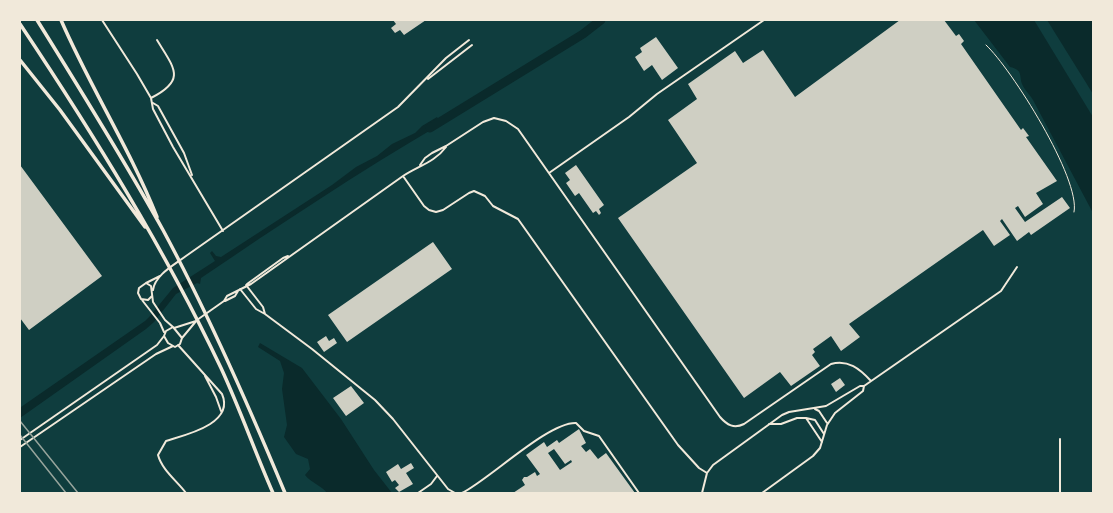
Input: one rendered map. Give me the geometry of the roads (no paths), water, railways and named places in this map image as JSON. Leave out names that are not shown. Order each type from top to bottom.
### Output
[{"type":"highway","points":[[37,20],[163,230]]},
{"type":"highway","points":[[61,20],[88,79],[147,192],[163,230],[236,379],[285,493]]},
{"type":"highway","points":[[20,24],[122,181],[221,369],[273,493]]},
{"type":"highway","points":[[20,60],[60,110],[152,237]]},
{"type":"street","points":[[102,20],[120,46],[151,98],[156,116],[223,231]]},
{"type":"street","points":[[549,173],[623,122],[657,94],[764,20]]},
{"type":"street","points":[[151,98],[169,88],[174,77],[171,62],[157,40]]},
{"type":"street","points":[[426,81],[446,58],[469,40]]},
{"type":"street","points":[[173,346],[168,343],[160,323],[141,299],[139,289],[398,107],[426,81],[472,45]]},
{"type":"street","points":[[153,103],[158,106],[177,139],[194,179]]},
{"type":"street","points":[[420,165],[425,158],[446,146],[477,124],[494,118],[510,123],[526,139],[720,417],[728,424],[736,426],[744,424],[831,364],[844,362],[853,366],[871,381]]},
{"type":"street","points":[[224,301],[227,296],[247,285],[250,281],[282,258],[290,255],[403,176],[420,165],[434,160],[446,146]]},
{"type":"street","points":[[403,176],[424,206],[429,210],[436,212],[443,210],[469,193],[474,192],[485,196],[494,206],[518,219],[678,445],[699,468],[707,473]]},
{"type":"street","points":[[702,493],[707,473],[713,465],[729,452],[782,415],[789,412],[826,406],[860,386],[864,386],[1001,291],[1017,267]]},
{"type":"street","points":[[161,275],[154,285],[152,296],[156,306],[182,338]]},
{"type":"street","points":[[146,283],[151,286],[153,290]]},
{"type":"street","points":[[247,285],[263,307],[265,314]]},
{"type":"street","points":[[20,447],[160,351],[178,345],[197,320],[224,301],[233,298],[239,290]]},
{"type":"street","points":[[239,290],[256,308],[312,349],[375,400],[393,419],[448,489],[455,493]]},
{"type":"street","points":[[141,299],[148,300],[152,296]]},
{"type":"street","points":[[20,440],[157,345],[164,334],[174,328],[197,320]]},
{"type":"street","points":[[178,345],[222,394],[225,403],[221,411],[221,415],[214,421],[186,437],[166,441],[158,455],[160,465],[172,476],[186,493]]},
{"type":"street","points":[[204,375],[216,397],[221,411]]},
{"type":"street","points":[[762,493],[813,456],[822,443],[827,425],[835,413],[863,390],[864,386]]},
{"type":"street","points":[[814,409],[819,411],[827,425]]},
{"type":"street","points":[[768,425],[781,424],[797,418],[806,418],[815,420],[825,435]]},
{"type":"street","points":[[806,418],[820,437],[822,443]]},
{"type":"street","points":[[462,493],[541,438],[570,423],[576,423],[584,431],[599,436],[639,493]]},
{"type":"street","points":[[1060,439],[1060,493]]},
{"type":"street","points":[[418,493],[431,484],[437,476]]},
{"type":"lane","points":[[986,45],[996,55],[1014,80],[1061,160],[1075,199],[1074,212]]},
{"type":"water","points":[[974,20],[1093,20],[1093,213],[1033,100],[1023,86],[1019,71],[1010,67]]},
{"type":"water","points":[[437,117],[441,124],[410,142],[260,238],[201,278],[200,284],[197,283],[176,294],[154,322],[146,329],[20,418],[21,407],[145,321],[173,288],[215,261],[210,253],[212,251],[216,256],[221,257],[332,185],[356,167],[377,156],[392,144],[415,133],[422,126]]},
{"type":"water","points":[[260,343],[302,368],[341,419],[374,470],[392,493],[327,493],[305,475],[310,469],[308,459],[296,454],[284,437],[287,425],[282,389],[284,373],[280,361],[258,347]]},
{"type":"waterway","points":[[430,128],[583,34],[601,20]]},
{"type":"railway","points":[[20,421],[78,493]]},
{"type":"railway","points":[[20,435],[66,493]]}]
